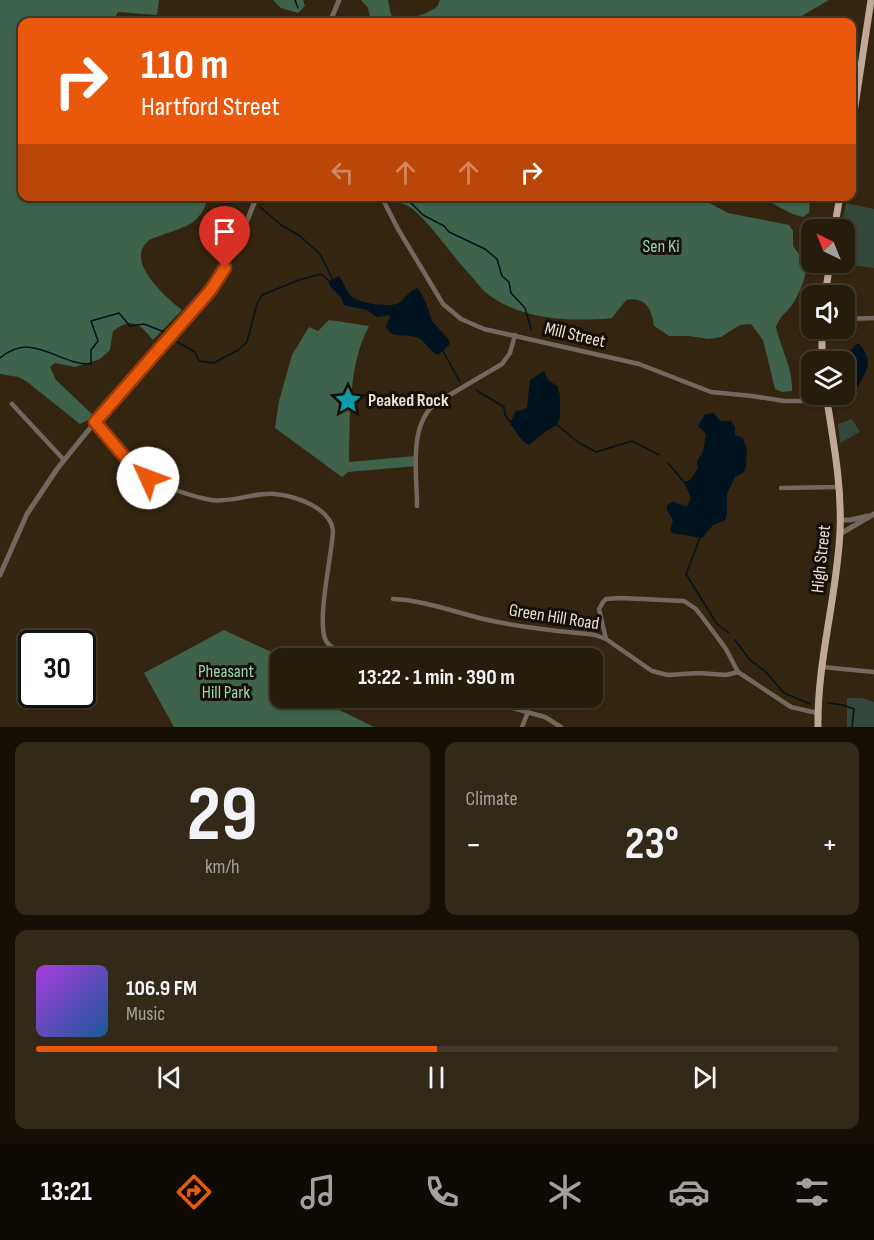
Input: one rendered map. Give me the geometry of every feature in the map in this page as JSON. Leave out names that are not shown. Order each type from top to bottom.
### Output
[{"type":"main road","points":[[856,99],[871,0]]},
{"type":"main road","points":[[836,219],[839,201]]},
{"type":"main road","name":"High Street","points":[[818,727],[822,667],[840,534],[839,487],[828,405]]},
{"type":"street","points":[[332,18],[339,0]]},
{"type":"street","points":[[0,574],[27,514],[64,460],[210,291],[222,274],[237,246],[255,201]]},
{"type":"street","name":"Mill Street","points":[[384,201],[443,304],[461,319],[484,329],[639,364],[711,392],[784,401],[801,400]]},
{"type":"street","points":[[855,319],[874,318]]},
{"type":"street","points":[[417,506],[417,434],[422,418],[436,403],[502,364],[510,353],[515,335]]},
{"type":"street","points":[[12,404],[64,460]]},
{"type":"street","points":[[95,422],[137,469],[160,485],[212,500],[282,495],[313,506],[326,514],[333,524],[333,531],[326,581],[323,629],[326,640],[335,648]]},
{"type":"street","points":[[781,488],[839,487]]},
{"type":"street","points":[[840,520],[873,515]]},
{"type":"street","points":[[840,534],[873,515]]},
{"type":"street","name":"Green Hill Road","points":[[393,599],[408,599],[490,621],[595,635],[606,639],[652,671],[668,675],[699,673],[726,675],[738,672]]},
{"type":"street","points":[[606,639],[599,609],[606,599],[684,601],[696,609],[709,626],[726,649],[738,672],[791,707],[818,713]]},
{"type":"street","points":[[822,667],[874,672]]},
{"type":"street","points":[[513,708],[545,717],[561,727]]},
{"type":"street","points":[[522,727],[528,712]]},
{"type":"green space","points":[[0,0],[159,0],[157,15],[118,12],[115,18],[18,18],[18,201],[207,201],[202,213],[192,222],[151,239],[143,247],[141,257],[143,267],[149,277],[182,310],[153,340],[139,326],[125,324],[113,331],[110,350],[100,359],[75,367],[55,363],[50,367],[56,380],[92,414],[88,420],[80,424],[26,381],[0,374]]},
{"type":"green space","points":[[273,0],[303,0],[305,6],[298,13],[281,8]]},
{"type":"green space","points":[[361,0],[388,0],[391,15],[396,18],[370,18],[368,8]]},
{"type":"green space","points":[[440,0],[829,0],[800,17],[409,18],[428,12],[438,6]]},
{"type":"green space","name":"Sen Ki","points":[[396,201],[706,201],[728,213],[789,225],[793,231],[793,246],[801,257],[801,273],[805,273],[798,295],[780,318],[776,327],[789,366],[792,391],[782,392],[775,389],[763,340],[751,324],[740,325],[721,337],[709,339],[669,336],[654,326],[646,305],[633,299],[626,300],[612,318],[581,320],[532,314],[502,303],[483,289],[416,212]]},
{"type":"green space","points":[[768,201],[810,201],[809,213],[803,217],[792,214]]},
{"type":"green space","points":[[846,203],[874,209],[874,268],[855,266],[855,219],[843,219]]},
{"type":"green space","points":[[329,320],[369,326],[362,341],[354,375],[350,410],[349,462],[415,456],[417,466],[348,472],[342,477],[275,428],[279,401],[292,355],[309,327],[318,331]]},
{"type":"green space","points":[[852,419],[860,432],[840,443],[838,424]]},
{"type":"green space","name":"Pheasant Hill Park","points":[[224,630],[270,651],[270,708],[335,708],[374,727],[174,727],[144,673]]},
{"type":"green space","points":[[847,698],[862,698],[874,702],[874,727],[847,727]]},
{"type":"water","points":[[339,276],[352,297],[375,304],[399,303],[410,292],[418,288],[432,321],[450,344],[438,355],[416,337],[391,333],[386,326],[390,315],[377,317],[367,310],[344,305],[342,299],[329,285],[329,281]]},
{"type":"water","points":[[856,344],[859,344],[868,360],[867,369],[858,387],[855,386],[855,351],[850,351]]},
{"type":"water","points":[[544,371],[548,380],[557,386],[560,395],[560,418],[557,425],[529,445],[510,424],[515,412],[527,408],[530,380]]},
{"type":"water","points":[[714,413],[720,421],[731,421],[735,427],[735,435],[743,438],[747,449],[746,467],[744,472],[735,477],[727,494],[725,520],[713,525],[702,538],[672,533],[670,530],[673,520],[667,510],[667,505],[673,502],[687,507],[691,498],[684,482],[690,480],[698,468],[697,461],[703,452],[706,434],[698,426],[705,414]]},
{"type":"waterway","points":[[295,0],[298,8]]},
{"type":"waterway","points":[[409,201],[423,215],[444,226],[449,232],[485,249],[497,259],[502,276],[509,282],[511,293],[525,308],[531,329]]},
{"type":"waterway","points":[[260,207],[281,225],[300,236],[320,254],[332,278]]},
{"type":"waterway","points":[[177,342],[195,352],[199,361],[214,363],[238,350],[247,342],[257,304],[262,295],[321,274],[330,282]]},
{"type":"waterway","points":[[0,358],[12,350],[23,347],[45,351],[67,360],[91,364],[91,350],[98,341],[91,321],[119,313],[130,326],[144,324],[167,333]]},
{"type":"waterway","points":[[443,351],[460,382]]},
{"type":"waterway","points":[[476,390],[504,407],[505,415],[511,421]]},
{"type":"waterway","points":[[556,424],[579,443],[596,452],[632,441],[659,455]]},
{"type":"waterway","points":[[668,463],[685,483]]},
{"type":"waterway","points":[[700,538],[686,574],[717,624],[729,633]]},
{"type":"waterway","points":[[735,640],[750,660],[765,671],[784,693],[810,704]]},
{"type":"waterway","points":[[828,703],[854,709],[852,727]]},
{"type":"place","name":"Peaked Rock","points":[[348,400]]},
{"type":"route","points":[[148,478],[123,455],[95,422],[210,291],[225,268]]}]
